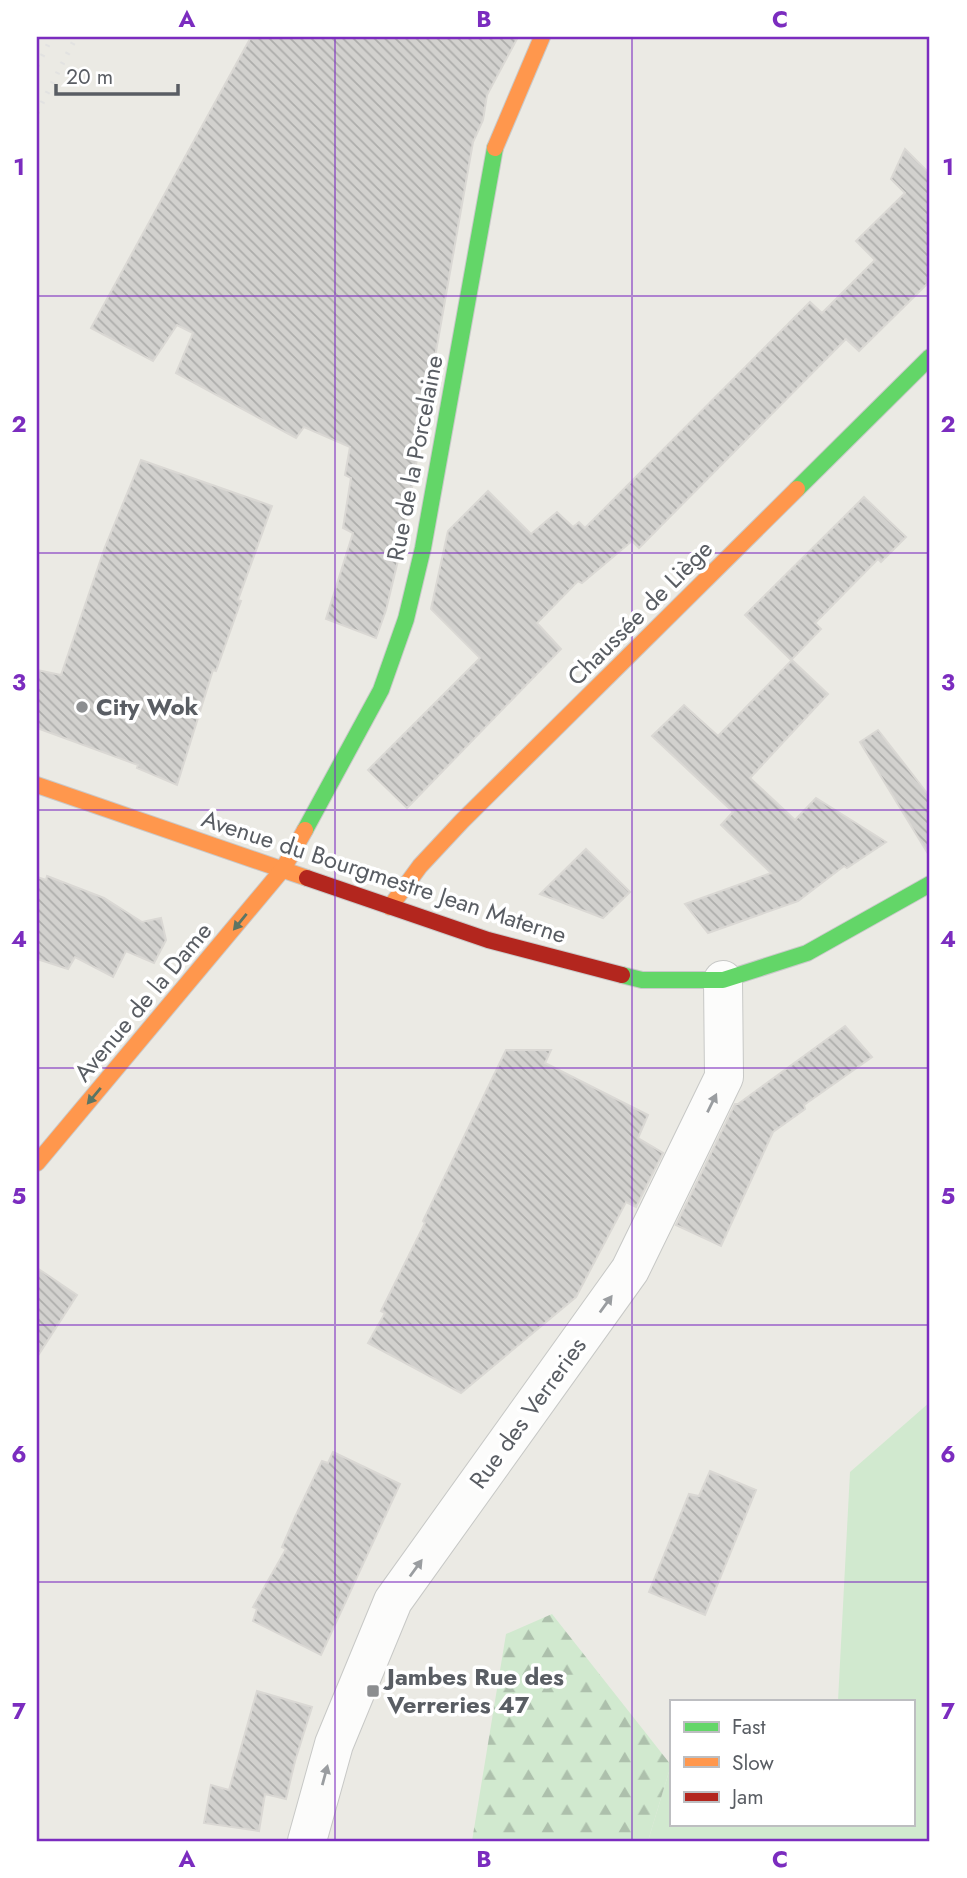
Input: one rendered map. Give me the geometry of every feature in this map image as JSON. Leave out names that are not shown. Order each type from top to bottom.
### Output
[{"type":"street","name":"Rue de la Porcelaine","points":[[283,869],[381,690],[406,619],[424,548],[495,146],[542,37]]},
{"type":"street","name":"Chaussée de Liège","points":[[390,907],[420,866],[462,821],[930,357]]},
{"type":"street","name":"Avenue du Bourgmestre Jean Materne","points":[[37,785],[488,940],[642,980],[723,980],[807,953],[930,884]]},
{"type":"street","name":"Avenue de la Dame","points":[[37,1163],[283,869]]},
{"type":"street","name":"Rue des Verreries","points":[[307,1841],[334,1744],[393,1601],[630,1270],[724,1077],[723,980]]},
{"type":"green space","points":[[930,1402],[930,1841],[648,1841],[670,1768],[670,1826],[914,1826],[914,1700],[838,1700],[850,1472]]},
{"type":"green space","points":[[552,1614],[670,1764],[648,1841],[472,1841],[506,1634]]},
{"type":"building","points":[[251,37],[518,37],[487,95],[483,120],[473,142],[402,544],[386,610],[376,638],[326,619],[353,533],[343,528],[351,478],[345,475],[350,447],[304,427],[296,438],[176,373],[193,333],[177,325],[153,361],[91,328]]},
{"type":"building","points":[[905,149],[927,171],[930,168],[930,281],[859,351],[846,339],[639,548],[632,541],[582,583],[578,581],[537,623],[561,649],[407,808],[368,770],[480,658],[431,609],[448,531],[488,491],[531,534],[557,512],[573,527],[579,522],[585,528],[810,302],[822,313],[875,260],[856,241],[905,193],[891,179]]},
{"type":"building","points":[[141,460],[272,506],[216,671],[213,670],[177,785],[137,768],[138,765],[37,728],[37,670],[61,675],[105,547]]},
{"type":"building","points":[[864,497],[906,537],[881,562],[878,559],[815,623],[821,629],[791,660],[745,615]]},
{"type":"building","points":[[792,660],[828,694],[750,778],[795,820],[816,798],[886,842],[847,868],[844,866],[798,901],[708,933],[685,904],[771,873],[721,825],[733,812],[652,736],[684,705],[718,736]]},
{"type":"building","points":[[878,730],[930,797],[930,857],[860,742]]},
{"type":"building","points":[[586,849],[630,892],[603,918],[540,894]]},
{"type":"building","points":[[47,876],[104,898],[142,922],[161,918],[166,940],[154,963],[126,951],[113,977],[75,957],[68,969],[37,959],[37,877],[46,880]]},
{"type":"building","points":[[845,1026],[872,1057],[804,1105],[805,1109],[773,1132],[721,1246],[676,1225],[735,1104]]},
{"type":"building","points":[[506,1050],[551,1050],[545,1063],[648,1115],[638,1138],[663,1153],[636,1207],[626,1202],[576,1297],[461,1393],[368,1343],[385,1313],[381,1311]]},
{"type":"building","points":[[37,1268],[77,1295],[37,1357]]},
{"type":"building","points":[[333,1452],[400,1484],[321,1655],[253,1621],[257,1609],[253,1607],[286,1549],[282,1547],[322,1461],[328,1463]]},
{"type":"building","points":[[710,1471],[756,1490],[705,1615],[649,1592],[689,1494],[699,1496]]},
{"type":"building","points":[[257,1691],[312,1707],[286,1799],[265,1794],[259,1831],[204,1823],[211,1785],[229,1790]]},
{"type":"railway","points":[[37,66],[52,37]]},
{"type":"railway","points":[[37,113],[76,37]]},
{"type":"traffic: fast","points":[[305,830],[381,690],[406,619],[423,548],[495,148]]},
{"type":"traffic: fast","points":[[797,489],[930,357]]},
{"type":"traffic: fast","points":[[622,975],[642,980],[723,980],[807,953],[930,884]]},
{"type":"traffic: slow","points":[[495,148],[542,37]]},
{"type":"traffic: slow","points":[[390,907],[420,866],[462,821],[797,489]]},
{"type":"traffic: slow","points":[[37,785],[307,878]]},
{"type":"traffic: slow","points":[[37,1163],[283,869],[305,830]]},
{"type":"traffic: jam","points":[[307,878],[488,940],[622,975]]},
{"type":"place","name":"City Wok","points":[[82,707]]},
{"type":"place","name":"Jambes Rue des Verreries 47","points":[[373,1691]]}]
